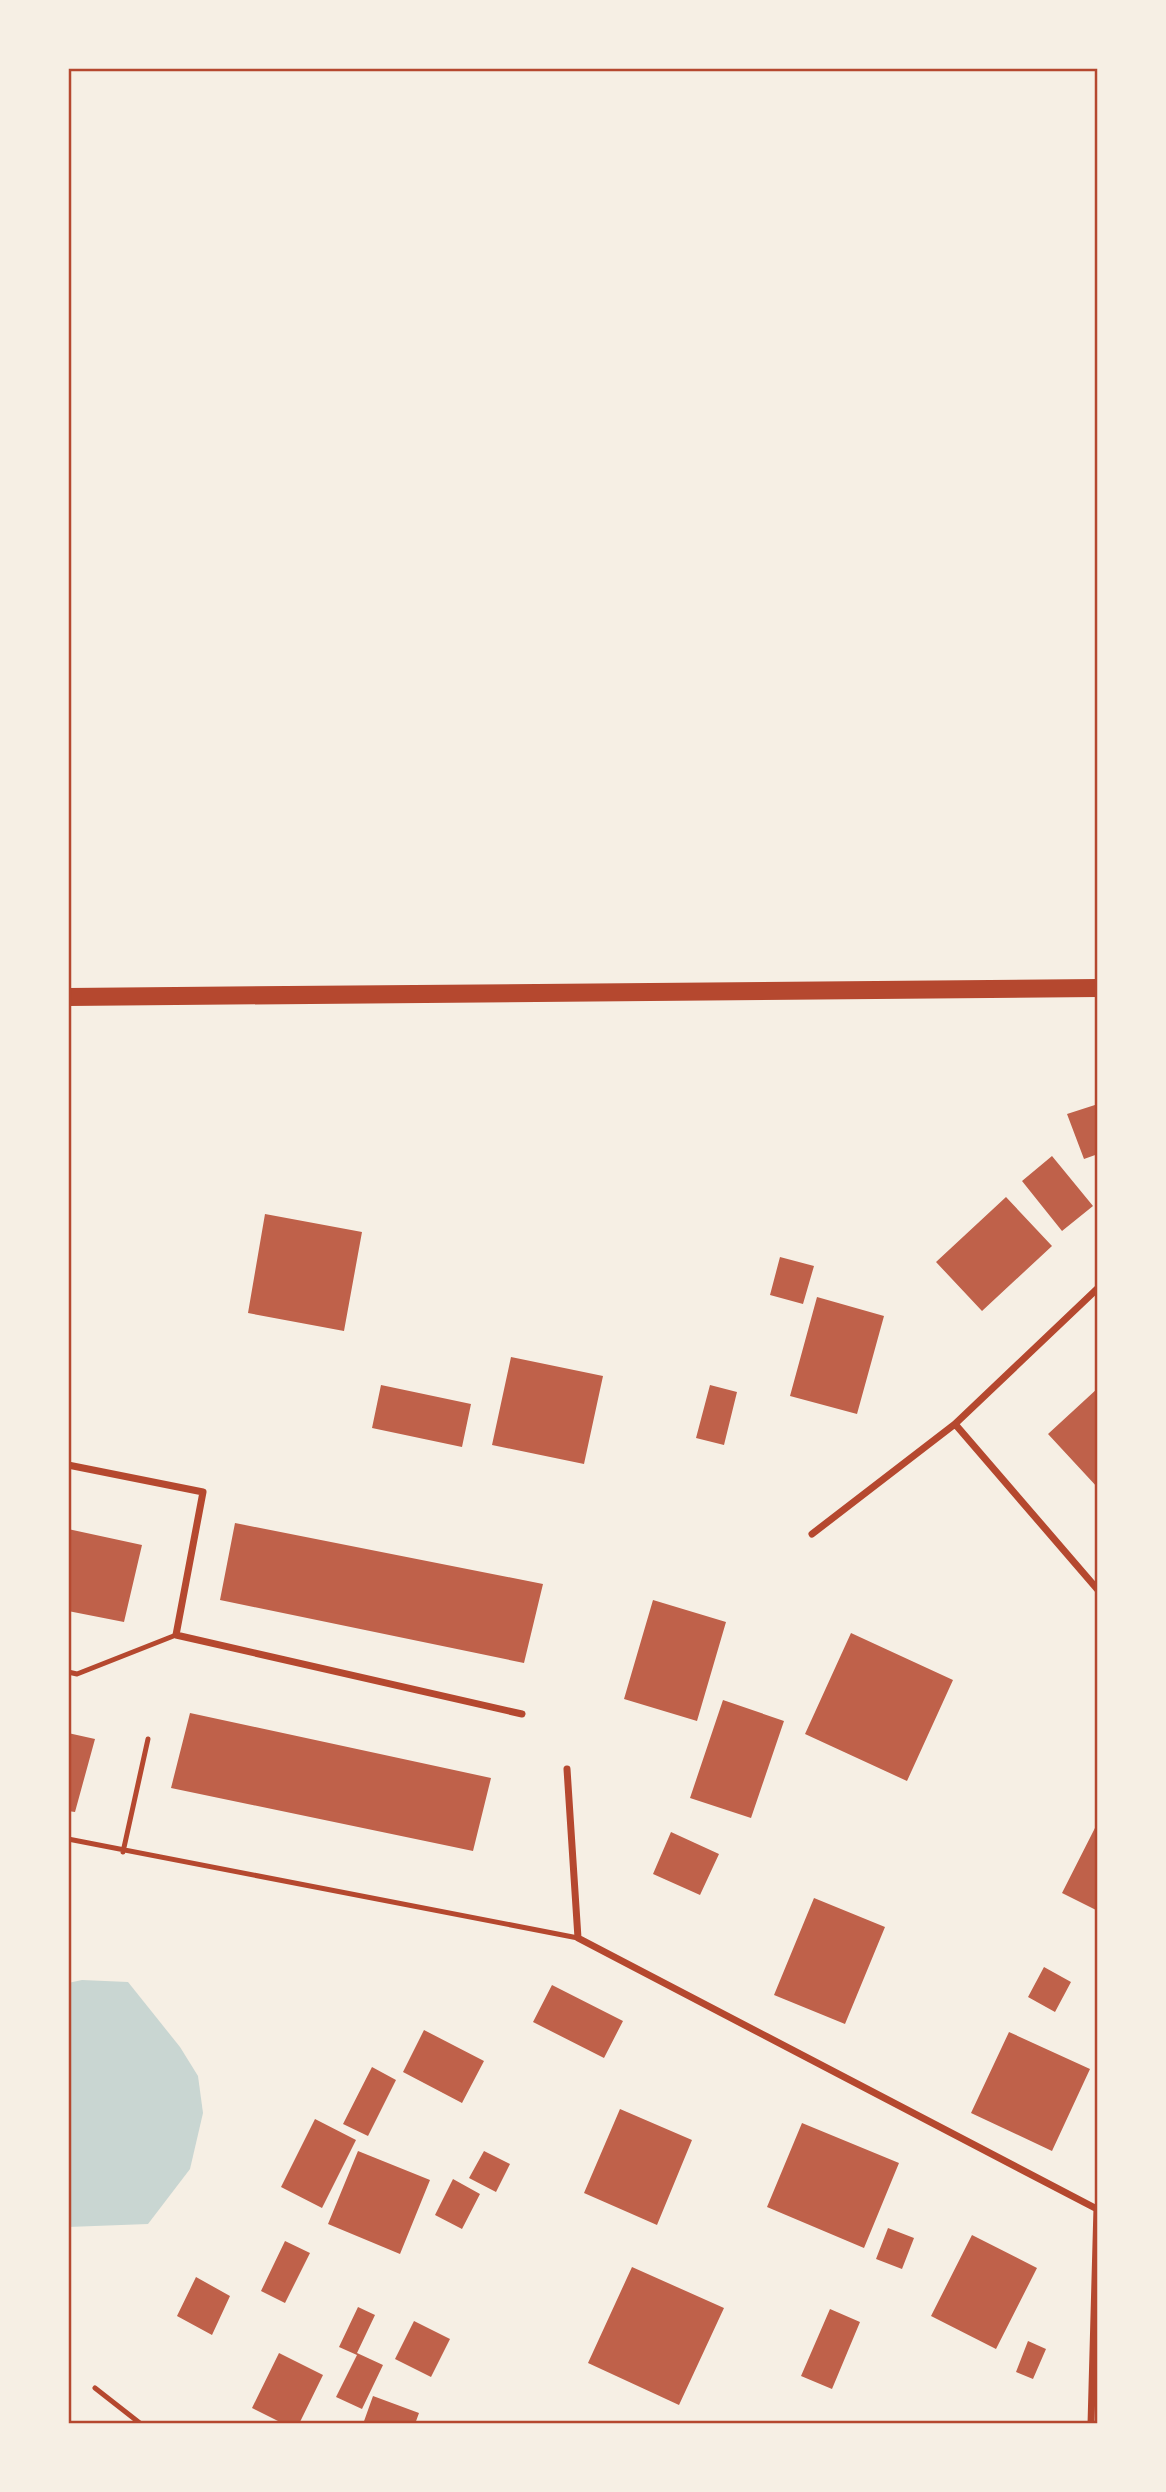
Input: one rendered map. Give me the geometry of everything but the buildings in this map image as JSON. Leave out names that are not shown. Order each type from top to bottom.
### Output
[{"type":"main road","points":[[68,997],[1098,989]]},
{"type":"street","points":[[812,1534],[954,1424],[1098,1288]]},
{"type":"street","points":[[954,1424],[1098,1590]]},
{"type":"street","points":[[68,1465],[203,1492],[176,1635],[522,1714]]},
{"type":"street","points":[[567,1769],[578,1938],[1097,2208],[1091,2424]]},
{"type":"lane","points":[[68,1672],[77,1674],[176,1635]]},
{"type":"lane","points":[[122,1852],[148,1739]]},
{"type":"lane","points":[[68,1839],[122,1852],[578,1938]]},
{"type":"lane","points":[[95,2388],[141,2424]]},
{"type":"shaded area","points":[[82,1980],[128,1982],[180,2047],[198,2076],[203,2113],[190,2169],[148,2224],[68,2227],[68,1983]]}]
